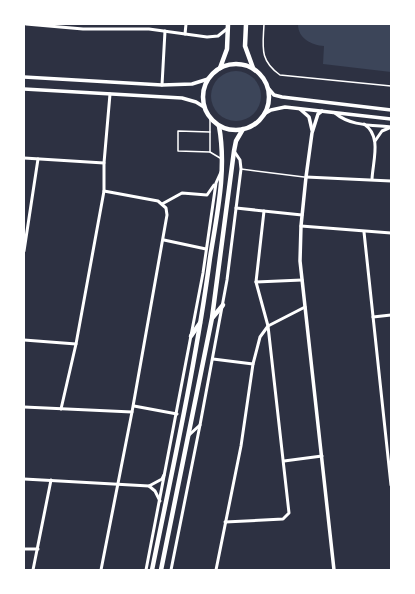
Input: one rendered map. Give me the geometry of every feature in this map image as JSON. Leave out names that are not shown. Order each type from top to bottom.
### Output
[{"type":"main road","points":[[161,570],[212,318],[236,141],[243,130],[258,122],[264,114],[269,102],[268,88],[262,77],[253,68],[245,46],[246,24]]},
{"type":"main road","points":[[220,68],[226,49],[228,26]]},
{"type":"main road","points":[[243,130],[227,129],[219,126],[210,118],[204,107],[203,92],[208,79],[220,68],[236,64],[253,68]]},
{"type":"main road","points":[[152,570],[154,549],[201,322],[223,168],[223,148],[219,126]]},
{"type":"main road","points":[[212,318],[223,305]]},
{"type":"main road","points":[[191,336],[201,322]]},
{"type":"street","points":[[26,24],[83,29],[132,28],[207,37],[218,36],[228,26]]},
{"type":"street","points":[[185,34],[186,24]]},
{"type":"street","points":[[162,85],[165,31]]},
{"type":"street","points":[[24,77],[162,85],[192,84],[208,79]]},
{"type":"street","points":[[268,88],[274,95],[282,97],[391,110]]},
{"type":"street","points":[[24,90],[182,98],[196,102],[204,107]]},
{"type":"street","points":[[61,409],[76,344],[104,192],[104,163],[110,94]]},
{"type":"street","points":[[264,114],[271,110],[285,107],[391,118]]},
{"type":"street","points":[[300,109],[309,117],[312,133]]},
{"type":"street","points":[[322,111],[318,114],[312,133],[299,246],[334,570]]},
{"type":"street","points":[[335,112],[346,121],[391,127]]},
{"type":"street","points":[[364,124],[372,130],[375,141],[372,179]]},
{"type":"street","points":[[375,141],[382,131],[391,127]]},
{"type":"street","points":[[171,570],[223,305],[241,169],[240,160],[234,151]]},
{"type":"street","points":[[24,158],[104,163]]},
{"type":"street","points":[[24,251],[38,159]]},
{"type":"street","points":[[162,204],[182,193],[207,195],[216,183],[223,168]]},
{"type":"street","points":[[306,177],[391,181]]},
{"type":"street","points":[[146,570],[154,549],[165,473],[191,336],[216,183]]},
{"type":"street","points":[[101,570],[134,406],[164,240],[167,215],[166,208],[158,201],[104,192]]},
{"type":"street","points":[[236,208],[302,215]]},
{"type":"street","points":[[225,522],[286,518],[289,513],[268,326],[256,282],[264,211]]},
{"type":"street","points":[[301,226],[391,233]]},
{"type":"street","points":[[364,232],[391,485]]},
{"type":"street","points":[[164,240],[206,250]]},
{"type":"street","points":[[256,282],[302,280]]},
{"type":"street","points":[[216,570],[241,446],[253,364],[260,337],[268,326],[305,307]]},
{"type":"street","points":[[373,317],[391,315]]},
{"type":"street","points":[[24,340],[76,344]]},
{"type":"street","points":[[213,359],[253,364]]},
{"type":"street","points":[[134,406],[177,414]]},
{"type":"street","points":[[24,407],[132,412]]},
{"type":"street","points":[[188,436],[200,425]]},
{"type":"street","points":[[284,461],[322,456]]},
{"type":"street","points":[[148,486],[162,479],[165,473]]},
{"type":"street","points":[[24,479],[148,486],[155,490],[161,503]]},
{"type":"street","points":[[33,570],[51,480]]},
{"type":"street","points":[[24,549],[38,549]]},
{"type":"street","points":[[162,563],[166,570]]},
{"type":"lane","points":[[264,24],[263,56],[272,69],[280,74],[391,86]]},
{"type":"lane","points":[[210,118],[210,152]]},
{"type":"lane","points":[[210,132],[178,131],[178,150],[210,152],[223,160]]},
{"type":"lane","points":[[241,169],[306,177]]},
{"type":"shaded area","points":[[298,24],[391,24],[391,72],[323,64],[324,46],[310,43],[306,40],[300,34]]},
{"type":"shaded area","points":[[236,71],[246,73],[254,78],[259,86],[261,96],[259,106],[254,114],[246,119],[236,121],[226,119],[218,114],[213,106],[211,96],[213,86],[218,78],[226,73]]}]
